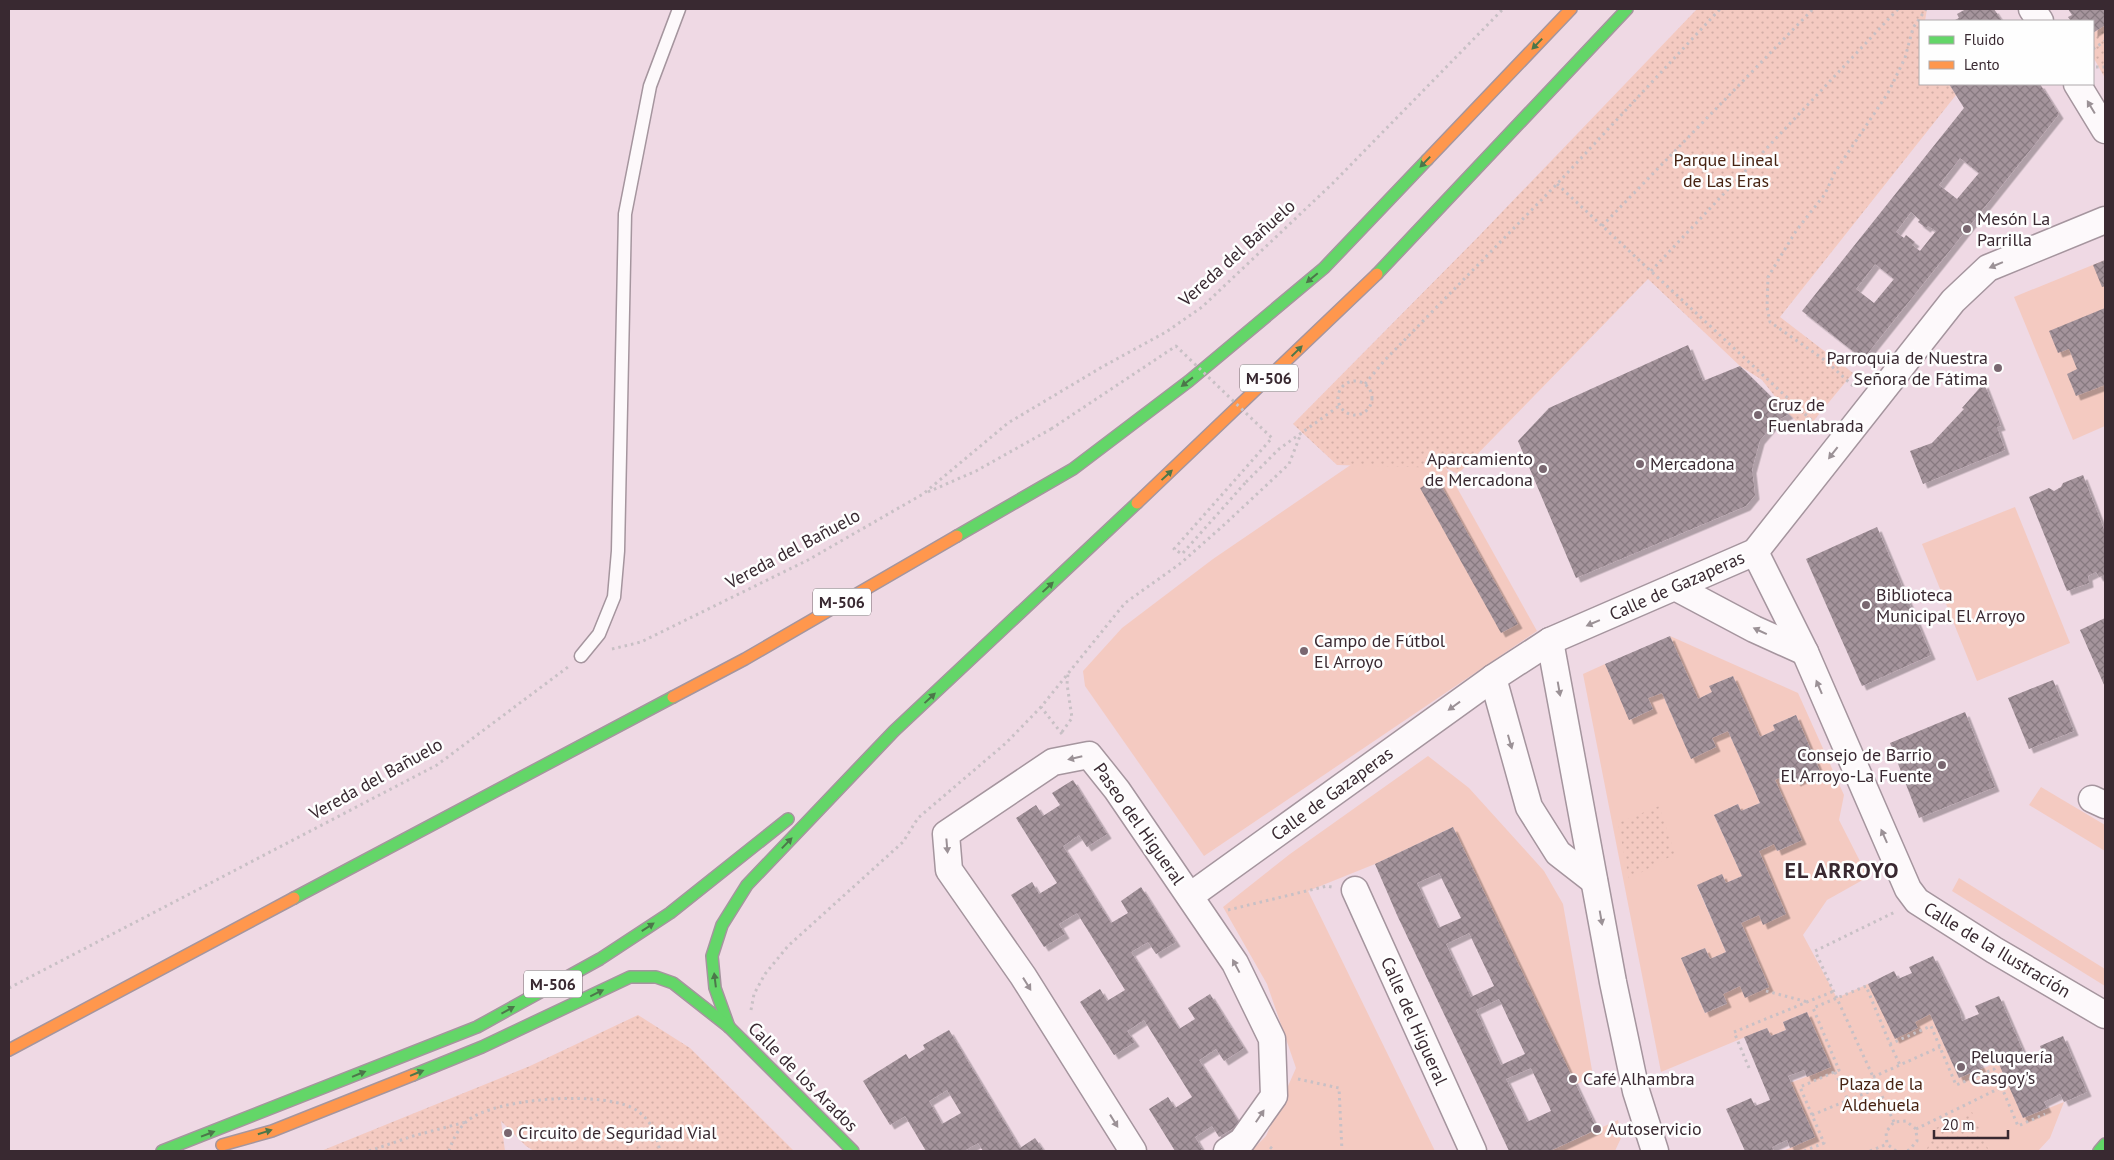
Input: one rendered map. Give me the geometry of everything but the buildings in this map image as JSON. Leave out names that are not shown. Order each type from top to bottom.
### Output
[{"type":"main road","name":"M-506","points":[[9,1050],[745,659],[1073,469],[1189,381],[1324,268],[1571,9]]},
{"type":"main road","name":"M-506","points":[[812,799],[894,731],[1193,451],[1373,278],[1626,9]]},
{"type":"main road","points":[[731,1029],[715,988],[712,956],[722,925],[747,885],[894,731]]},
{"type":"main road","name":"M-506","points":[[162,1151],[477,1027],[600,958],[670,913],[746,855],[798,812]]},
{"type":"main road","name":"Calle de los Arados","points":[[210,1149],[272,1131],[482,1047],[630,977],[656,977],[673,983],[731,1029],[853,1151]]},
{"type":"main road","points":[[2099,1151],[2105,1144]]},
{"type":"street","points":[[2032,9],[2039,20]]},
{"type":"street","points":[[2078,85],[2105,130]]},
{"type":"street","name":"Calle de Gazaperas","points":[[1197,906],[1493,678],[1550,641],[1755,552],[1953,301],[1988,268],[2105,220]]},
{"type":"street","name":"Calle de la Ilustración","points":[[1755,552],[1805,652],[1908,889],[1918,901],[1994,950],[2105,1015]]},
{"type":"street","points":[[1676,587],[1754,628],[1805,652]]},
{"type":"street","points":[[1550,641],[1612,982],[1636,1091],[1655,1151]]},
{"type":"street","points":[[1493,678],[1528,807],[1558,853],[1594,881]]},
{"type":"street","name":"Paseo del Higueral","points":[[1133,1151],[1022,976],[949,870],[946,834],[1053,762],[1089,754],[1117,790],[1235,963],[1272,1039],[1274,1096],[1242,1141],[1227,1151]]},
{"type":"street","name":"Calle del Higueral","points":[[1355,890],[1473,1151]]},
{"type":"lane","points":[[581,656],[599,634],[614,597],[618,551],[625,214],[650,86],[679,9]]},
{"type":"path","name":"Vereda del Bañuelo","points":[[9,988],[438,765],[581,656],[641,642],[808,560],[923,494],[1008,424],[1102,367],[1166,332],[1202,307],[1333,183],[1503,9]]},
{"type":"path","points":[[1365,384],[1384,361],[1557,184],[1720,9]]},
{"type":"path","points":[[1602,226],[1812,9]]},
{"type":"path","points":[[1651,271],[1898,9]]},
{"type":"path","points":[[1873,403],[1826,362],[1770,322],[1767,307],[1768,277],[1796,231],[1825,194],[1835,172],[1888,93],[1905,58],[1913,28],[1926,9]]},
{"type":"path","points":[[2094,48],[2105,41]]},
{"type":"path","points":[[1557,184],[1839,446]]},
{"type":"path","points":[[923,494],[976,471],[1050,430],[1176,346],[1272,438],[1174,548],[1182,554],[1246,482],[1280,450],[1339,406]]},
{"type":"path","points":[[1360,380],[1370,389],[1372,402],[1364,413],[1350,415],[1339,406],[1338,393],[1346,382],[1360,380]]},
{"type":"path","points":[[731,1029],[750,1011],[754,994],[765,974],[788,946],[903,842],[918,818],[1006,744],[1041,707],[1125,603],[1181,563],[1289,464],[1300,436]]},
{"type":"path","points":[[1062,732],[1072,718],[1067,684],[1068,674]]},
{"type":"path","points":[[1041,707],[1062,732],[1066,760]]},
{"type":"path","points":[[1197,906],[1327,886],[1355,890]]},
{"type":"path","points":[[1894,1122],[1815,951],[1918,901]]},
{"type":"path","points":[[1804,1151],[1824,1143],[1800,1087],[1839,1070],[1813,1008],[1866,986],[1900,1065]]},
{"type":"path","points":[[1766,991],[1808,1002]]},
{"type":"path","points":[[1749,1068],[1734,1032],[1834,991]]},
{"type":"path","points":[[1890,1044],[1931,1026],[1956,1085],[1994,1069],[2018,1126],[2045,1114]]},
{"type":"path","points":[[1873,1077],[1940,1048]]},
{"type":"path","points":[[1835,1072],[1848,1100]]},
{"type":"path","points":[[1273,1074],[1339,1088],[1342,1151]]},
{"type":"path","points":[[1916,1129],[2002,1087]]},
{"type":"path","points":[[1812,1116],[1878,1088]]},
{"type":"path","points":[[369,1151],[412,1136],[466,1121],[486,1110],[508,1104],[552,1098],[601,1100],[627,1104],[639,1112],[654,1127],[660,1151]]},
{"type":"path","points":[[449,1151],[453,1140],[466,1121]]},
{"type":"path","points":[[1896,1151],[1887,1144],[1886,1132],[1894,1122],[1906,1121],[1916,1129],[1917,1141],[1907,1151]]},
{"type":"path","points":[[1870,1151],[1887,1144]]},
{"type":"green space","name":"Parque Lineal de Las Eras","points":[[1697,9],[1927,9],[1925,20],[1919,20],[1919,85],[1950,85],[1956,95],[1780,317],[1853,373],[1806,430],[1789,414],[1762,380],[1740,366],[1648,279],[1458,474],[1446,468],[1337,465],[1293,424],[1479,236]]},
{"type":"green space","points":[[2105,25],[2105,78],[2094,59],[2094,32]]},
{"type":"green space","points":[[2105,260],[2105,426],[2073,440],[2014,297]]},
{"type":"green space","name":"Campo de Fútbol El Arroyo","points":[[1352,464],[1446,468],[1537,631],[1204,856],[1085,686],[1083,671],[1122,628],[1213,559]]},
{"type":"green space","points":[[2015,507],[2070,643],[1977,681],[1922,544]]},
{"type":"green space","name":"Plaza de la Aldehuela","points":[[1670,636],[1798,693],[1844,795],[1839,820],[1868,877],[1827,900],[1803,935],[1837,998],[1868,984],[1915,1022],[1930,1014],[1959,1078],[1999,1062],[2023,1118],[2064,1102],[2050,1138],[2038,1151],[1783,1151],[1815,1137],[1790,1083],[1831,1067],[1807,1012],[1783,1022],[1786,1030],[1771,1036],[1767,1028],[1661,1072],[1583,674],[1605,664],[1630,720],[1653,709],[1648,698],[1662,693],[1691,758],[1716,747],[1712,738],[1728,731],[1760,803],[1741,811],[1738,804],[1714,815],[1742,876],[1726,883],[1722,875],[1697,886],[1726,952],[1710,959],[1705,948],[1681,958],[1705,1013],[1727,1004],[1723,994],[1740,986],[1745,997],[1769,987],[1741,923],[1759,915],[1763,924],[1786,914],[1759,851],[1774,844],[1778,851],[1802,840],[1775,780],[1792,772],[1796,782],[1820,771],[1796,715],[1773,725],[1775,730],[1760,737],[1733,676],[1710,686],[1712,692],[1698,699]]},
{"type":"green space","points":[[1428,756],[1469,788],[1544,871],[1563,904],[1593,1076],[1575,1085],[1453,827],[1375,864],[1308,891],[1435,1151],[1251,1151],[1266,1136],[1296,1068],[1267,984],[1223,907],[1290,854]]},
{"type":"green space","points":[[2041,787],[2105,825],[2105,851],[2029,805]]},
{"type":"green space","points":[[1659,806],[1675,854],[1629,879],[1618,823]]},
{"type":"green space","points":[[1959,878],[2105,969],[2105,986],[1952,891]]},
{"type":"green space","points":[[638,1015],[690,1048],[794,1151],[534,1151],[526,1146],[501,1121],[505,1151],[321,1151],[530,1066]]},
{"type":"green space","points":[[1972,1112],[1989,1151],[1926,1151],[1936,1128]]},
{"type":"green space","points":[[1618,1120],[1621,1138],[1615,1151],[1550,1151]]},
{"type":"traffic: fast","points":[[1377,274],[1627,9]]},
{"type":"traffic: fast","points":[[957,536],[1073,469],[1189,381],[1324,268],[1427,160]]},
{"type":"traffic: fast","points":[[729,1027],[715,988],[712,956],[722,925],[747,885],[894,731],[1137,503]]},
{"type":"traffic: fast","points":[[294,898],[673,697]]},
{"type":"traffic: fast","points":[[162,1151],[477,1027],[600,959],[670,913],[788,819]]},
{"type":"traffic: fast","points":[[413,1075],[482,1047],[630,977],[656,977],[673,983],[729,1027]]},
{"type":"traffic: fast","points":[[729,1027],[853,1151]]},
{"type":"traffic: fast","points":[[2099,1151],[2105,1144]]},
{"type":"traffic: slow","points":[[1427,160],[1571,9]]},
{"type":"traffic: slow","points":[[1137,503],[1377,274]]},
{"type":"traffic: slow","points":[[673,697],[745,659],[957,536]]},
{"type":"traffic: slow","points":[[9,1050],[294,898]]},
{"type":"traffic: slow","points":[[222,1145],[272,1131],[413,1075]]},
{"type":"place","name":"Mesón La Parrilla","points":[[1967,229]]},
{"type":"place","name":"Parroquia de Nuestra Señora de Fátima","points":[[1998,368]]},
{"type":"place","name":"Cruz de Fuenlabrada","points":[[1758,415]]},
{"type":"place","name":"Mercadona","points":[[1640,464]]},
{"type":"place","name":"Aparcamiento de Mercadona","points":[[1543,469]]},
{"type":"place","name":"Biblioteca Municipal El Arroyo","points":[[1866,605]]},
{"type":"place","name":"Campo de Fútbol El Arroyo","points":[[1304,651]]},
{"type":"place","name":"Consejo de Barrio El Arroyo-La Fuente","points":[[1942,765]]},
{"type":"place","name":"Peluquería Casgoy's","points":[[1961,1067]]},
{"type":"place","name":"Café Alhambra","points":[[1573,1079]]},
{"type":"place","name":"Autoservicio","points":[[1597,1129]]},
{"type":"place","name":"Circuito de Seguridad Vial","points":[[508,1133]]},
{"type":"district","name":"EL ARROYO","points":[[1842,870]]}]
